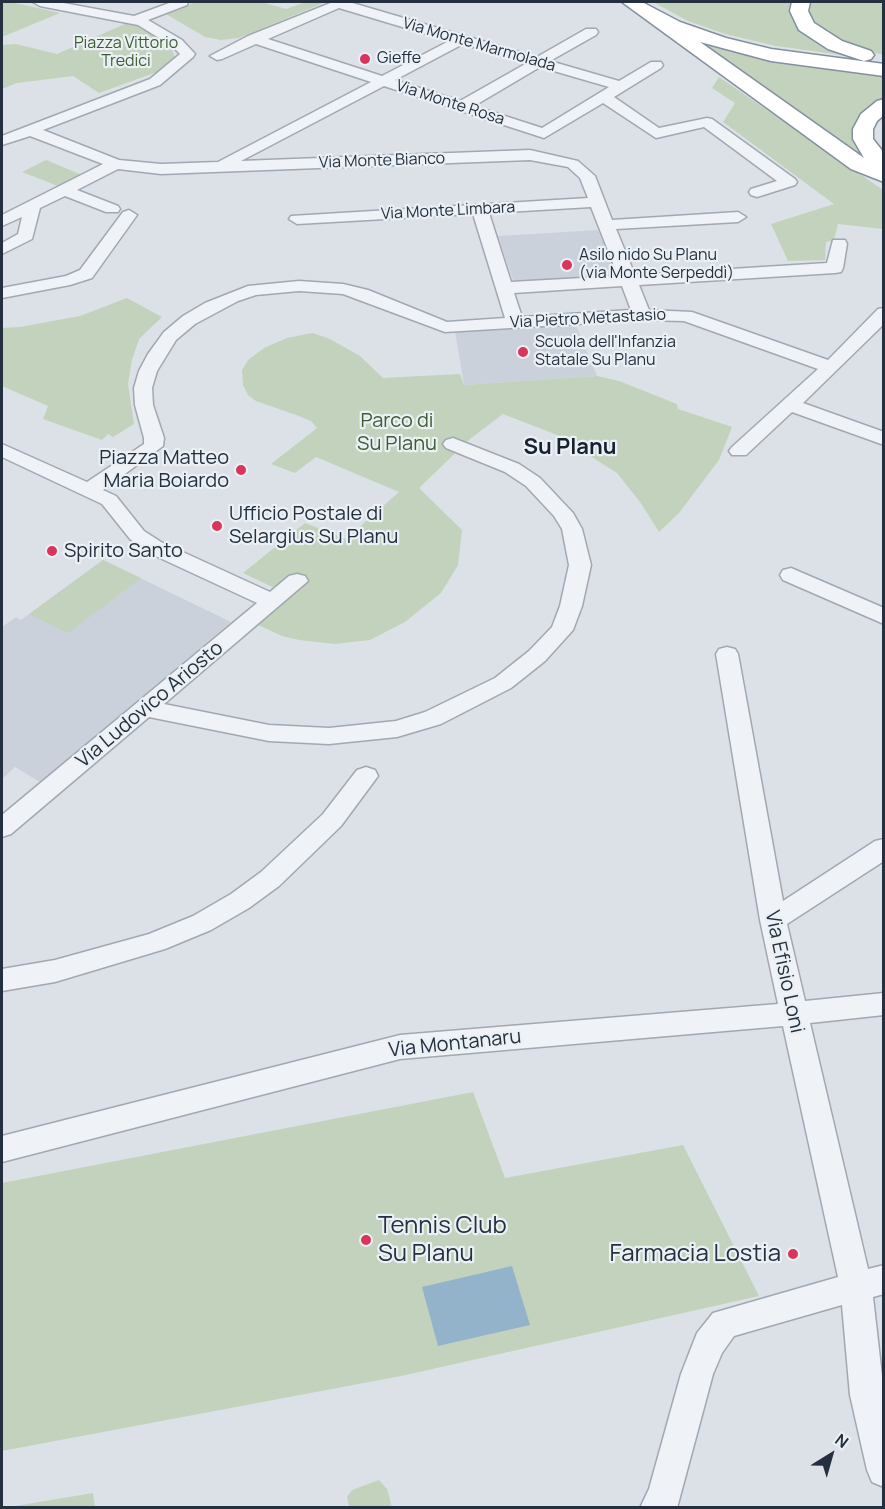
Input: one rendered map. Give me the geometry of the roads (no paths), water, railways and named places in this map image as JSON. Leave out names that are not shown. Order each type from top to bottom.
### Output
[{"type":"highway","points":[[631,2],[728,39],[779,51],[884,65]]},
{"type":"highway","points":[[801,2],[800,17],[806,27],[813,32],[835,45],[884,59]]},
{"type":"highway","points":[[648,9],[696,34],[743,48],[800,60],[884,70]]},
{"type":"highway","points":[[648,9],[859,164],[884,176]]},
{"type":"highway","points":[[884,105],[868,118],[863,129],[863,140],[869,151],[884,165]]},
{"type":"street","points":[[40,2],[141,18],[182,2]]},
{"type":"street","points":[[2,141],[160,78],[202,52],[250,41],[341,3]]},
{"type":"street","name":"Via Monte Marmolada","points":[[341,3],[621,86]]},
{"type":"street","points":[[141,18],[177,43],[202,52]]},
{"type":"street","points":[[461,107],[591,32]]},
{"type":"street","points":[[217,168],[461,40]]},
{"type":"street","name":"Via Monte Rosa","points":[[250,41],[544,133],[604,97]]},
{"type":"street","points":[[656,65],[604,97],[656,133],[707,122],[789,182],[757,192]]},
{"type":"street","name":"Via Monte Bianco","points":[[29,130],[116,164],[161,169],[531,154],[573,164],[587,176],[642,315]]},
{"type":"street","points":[[2,221],[116,164]]},
{"type":"street","points":[[64,190],[112,209]]},
{"type":"street","name":"Via Monte Limbara","points":[[297,219],[598,202]]},
{"type":"street","points":[[2,249],[26,236],[32,206]]},
{"type":"street","points":[[480,209],[515,323]]},
{"type":"street","points":[[2,293],[70,280],[86,274],[129,215]]},
{"type":"street","points":[[608,225],[738,217]]},
{"type":"street","points":[[505,288],[835,268],[839,244]]},
{"type":"street","name":"Via Pietro Metastasio","points":[[90,490],[153,446],[154,438],[144,405],[143,388],[156,354],[170,336],[189,320],[232,297],[276,287],[324,286],[362,294],[445,327],[669,313],[686,316],[831,367]]},
{"type":"street","points":[[740,451],[831,367],[884,313]]},
{"type":"street","points":[[790,405],[884,440]]},
{"type":"street","points":[[147,709],[269,733],[329,736],[397,729],[433,718],[504,683],[537,656],[562,630],[571,606],[580,565],[572,529],[563,513],[533,482],[512,468],[453,444]]},
{"type":"street","points":[[2,450],[109,500],[137,535],[154,547],[272,601]]},
{"type":"street","points":[[791,575],[884,617]]},
{"type":"street","name":"Via Ludovico Ariosto","points":[[2,828],[147,709],[297,581]]},
{"type":"street","name":"Via Efisio Loni","points":[[727,654],[772,920],[792,1014],[870,1283],[867,1395],[884,1470]]},
{"type":"street","points":[[2,980],[55,971],[147,945],[231,907],[270,879],[332,820],[366,776]]},
{"type":"street","points":[[772,920],[884,849]]},
{"type":"street","name":"Via Montanaru","points":[[2,1149],[400,1047],[792,1014],[884,1004]]},
{"type":"street","points":[[657,1508],[664,1497],[697,1374],[709,1344],[724,1324],[870,1283]]},
{"type":"water","points":[[512,1266],[530,1325],[438,1346],[422,1287]]},
{"type":"place","name":"Gieffe","points":[[365,59]]},
{"type":"place","name":"Asilo nido Su Planu (via Monte Serpeddì)","points":[[567,265]]},
{"type":"place","name":"Scuola dell'Infanzia Statale Su Planu","points":[[523,352]]},
{"type":"place","name":"Piazza Matteo Maria Boiardo","points":[[241,470]]},
{"type":"place","name":"Ufficio Postale di Selargius Su Planu","points":[[217,526]]},
{"type":"place","name":"Spirito Santo","points":[[52,551]]},
{"type":"place","name":"Tennis Club Su Planu","points":[[366,1240]]},
{"type":"place","name":"Farmacia Lostia","points":[[793,1254]]},
{"type":"district","name":"Su Planu","points":[[570,448]]},
{"type":"park label","name":"Piazza Vittorio Tredici","points":[[126,53]]},
{"type":"park label","name":"Parco di Su Planu","points":[[397,432]]}]
